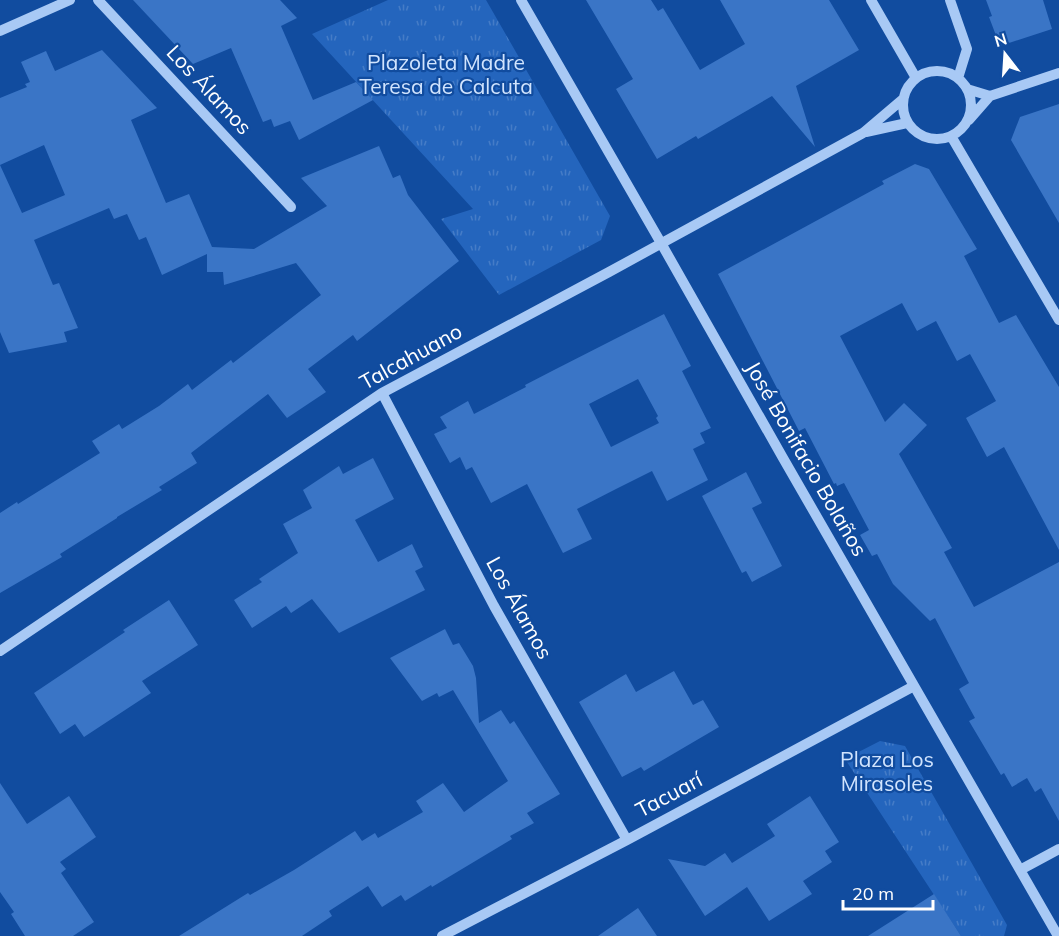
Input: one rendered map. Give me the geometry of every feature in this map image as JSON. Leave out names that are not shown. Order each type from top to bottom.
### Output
[{"type":"street","points":[[0,31],[70,0]]},
{"type":"street","name":"Los Álamos","points":[[98,0],[291,207]]},
{"type":"street","name":"José Bonifacio Bolaños","points":[[521,0],[1058,936]]},
{"type":"street","points":[[871,0],[916,78]]},
{"type":"street","points":[[950,0],[967,49],[958,78]]},
{"type":"street","points":[[966,123],[971,111],[971,100],[967,89],[958,78],[937,71],[916,78],[908,87],[903,99],[902,111],[907,123],[915,133],[939,140],[960,130],[990,96],[1059,73]]},
{"type":"street","points":[[967,89],[990,96]]},
{"type":"street","name":"Talcahuano","points":[[0,651],[382,393],[863,133],[903,99]]},
{"type":"street","name":"Talcahuano","points":[[863,133],[907,123]]},
{"type":"street","points":[[951,136],[1059,320]]},
{"type":"street","name":"Los Álamos","points":[[382,393],[494,606],[627,840]]},
{"type":"street","name":"Tacuarí","points":[[442,936],[914,686]]},
{"type":"street","points":[[1020,870],[1059,849]]},
{"type":"green space","name":"Plazoleta Madre Teresa de Calcuta","points":[[388,0],[486,0],[610,216],[601,240],[499,295],[441,219],[473,209],[312,34]]},
{"type":"green space","name":"Plaza Los Mirasoles","points":[[880,741],[905,746],[1007,925],[1004,936],[961,936],[845,759]]},
{"type":"building","points":[[133,0],[280,0],[297,18],[281,26],[313,100],[356,82],[373,100],[299,140],[290,121],[274,127],[271,119],[263,122],[231,48],[193,64]]},
{"type":"building","points":[[586,0],[651,0],[658,11],[663,8],[700,70],[745,44],[720,0],[829,0],[859,50],[796,86],[815,147],[772,96],[698,139],[696,136],[657,159],[616,89],[633,79]]},
{"type":"building","points":[[986,0],[1043,0],[1052,29],[1000,46],[989,17],[992,16]]},
{"type":"building","points":[[102,50],[157,108],[131,120],[166,203],[189,194],[212,247],[254,249],[327,206],[301,178],[379,146],[393,178],[400,175],[408,195],[459,261],[357,341],[353,335],[308,369],[326,392],[287,418],[268,394],[191,453],[197,463],[159,487],[162,490],[60,554],[62,557],[0,593],[0,513],[100,453],[92,441],[119,424],[122,429],[159,406],[188,384],[192,390],[231,360],[233,363],[321,295],[296,263],[224,285],[223,272],[207,272],[207,254],[162,275],[146,237],[139,240],[127,214],[114,219],[109,208],[34,240],[53,285],[59,283],[78,328],[64,332],[67,342],[9,353],[0,332],[0,165],[0,98],[27,87],[25,84],[30,82],[21,62],[46,51],[55,71]],"holes":[[[44,145],[65,195],[22,213],[0,165]]]},
{"type":"building","points":[[1059,104],[1059,223],[1011,140],[1020,117]]},
{"type":"building","points":[[915,164],[929,169],[977,249],[964,256],[999,323],[1016,315],[1059,387],[1059,550],[1004,447],[987,457],[966,418],[996,401],[970,354],[957,361],[936,321],[917,331],[902,303],[840,336],[885,422],[904,403],[927,425],[899,454],[952,548],[944,552],[974,607],[1059,562],[1059,821],[1041,788],[1035,792],[1027,778],[1012,787],[1004,773],[1001,775],[969,721],[975,718],[959,689],[969,683],[935,618],[930,621],[893,584],[877,554],[872,556],[860,535],[869,530],[844,483],[837,486],[836,483],[834,484],[805,428],[799,431],[718,274],[884,184],[882,181]]},
{"type":"building","points":[[664,314],[691,366],[682,371],[711,428],[700,433],[705,443],[693,449],[708,480],[667,501],[652,471],[616,489],[577,509],[592,539],[563,553],[527,484],[491,503],[472,467],[466,470],[460,457],[450,463],[434,434],[447,428],[440,417],[468,401],[474,414],[526,387],[525,385]],"holes":[[[638,379],[658,416],[656,418],[659,423],[611,447],[589,404]]]},
{"type":"building","points":[[373,458],[394,499],[355,520],[378,562],[412,544],[423,567],[415,571],[425,590],[339,633],[312,599],[291,613],[286,606],[252,628],[234,600],[262,582],[259,579],[298,553],[283,524],[312,508],[303,490],[339,466],[343,474]]},
{"type":"building","points":[[746,472],[762,503],[752,508],[782,566],[752,582],[746,571],[742,573],[702,496]]},
{"type":"building","points":[[169,600],[198,645],[142,681],[151,693],[84,737],[75,724],[60,734],[34,693]]},
{"type":"building","points":[[445,629],[453,645],[459,643],[473,666],[479,723],[501,710],[510,724],[514,721],[560,794],[527,813],[534,823],[510,836],[512,839],[405,901],[401,895],[382,907],[368,886],[329,911],[332,916],[302,936],[179,936],[248,893],[250,895],[294,870],[355,831],[362,841],[375,833],[378,838],[423,812],[416,801],[443,783],[464,812],[508,781],[453,690],[439,697],[437,693],[422,701],[390,658]]},
{"type":"building","points":[[674,671],[693,705],[703,700],[719,727],[644,771],[641,767],[622,777],[579,702],[626,674],[636,692]]},
{"type":"building","points":[[0,783],[27,824],[69,796],[96,837],[60,862],[66,869],[61,873],[94,922],[73,936],[25,936],[11,914],[14,912],[0,892]]},
{"type":"building","points":[[810,796],[839,842],[825,851],[832,862],[803,881],[812,894],[769,921],[747,887],[705,916],[668,859],[705,866],[725,853],[732,863],[775,836],[767,824]]},
{"type":"building","points":[[934,894],[961,936],[868,936]]},
{"type":"building","points":[[638,908],[657,936],[598,936]]}]
